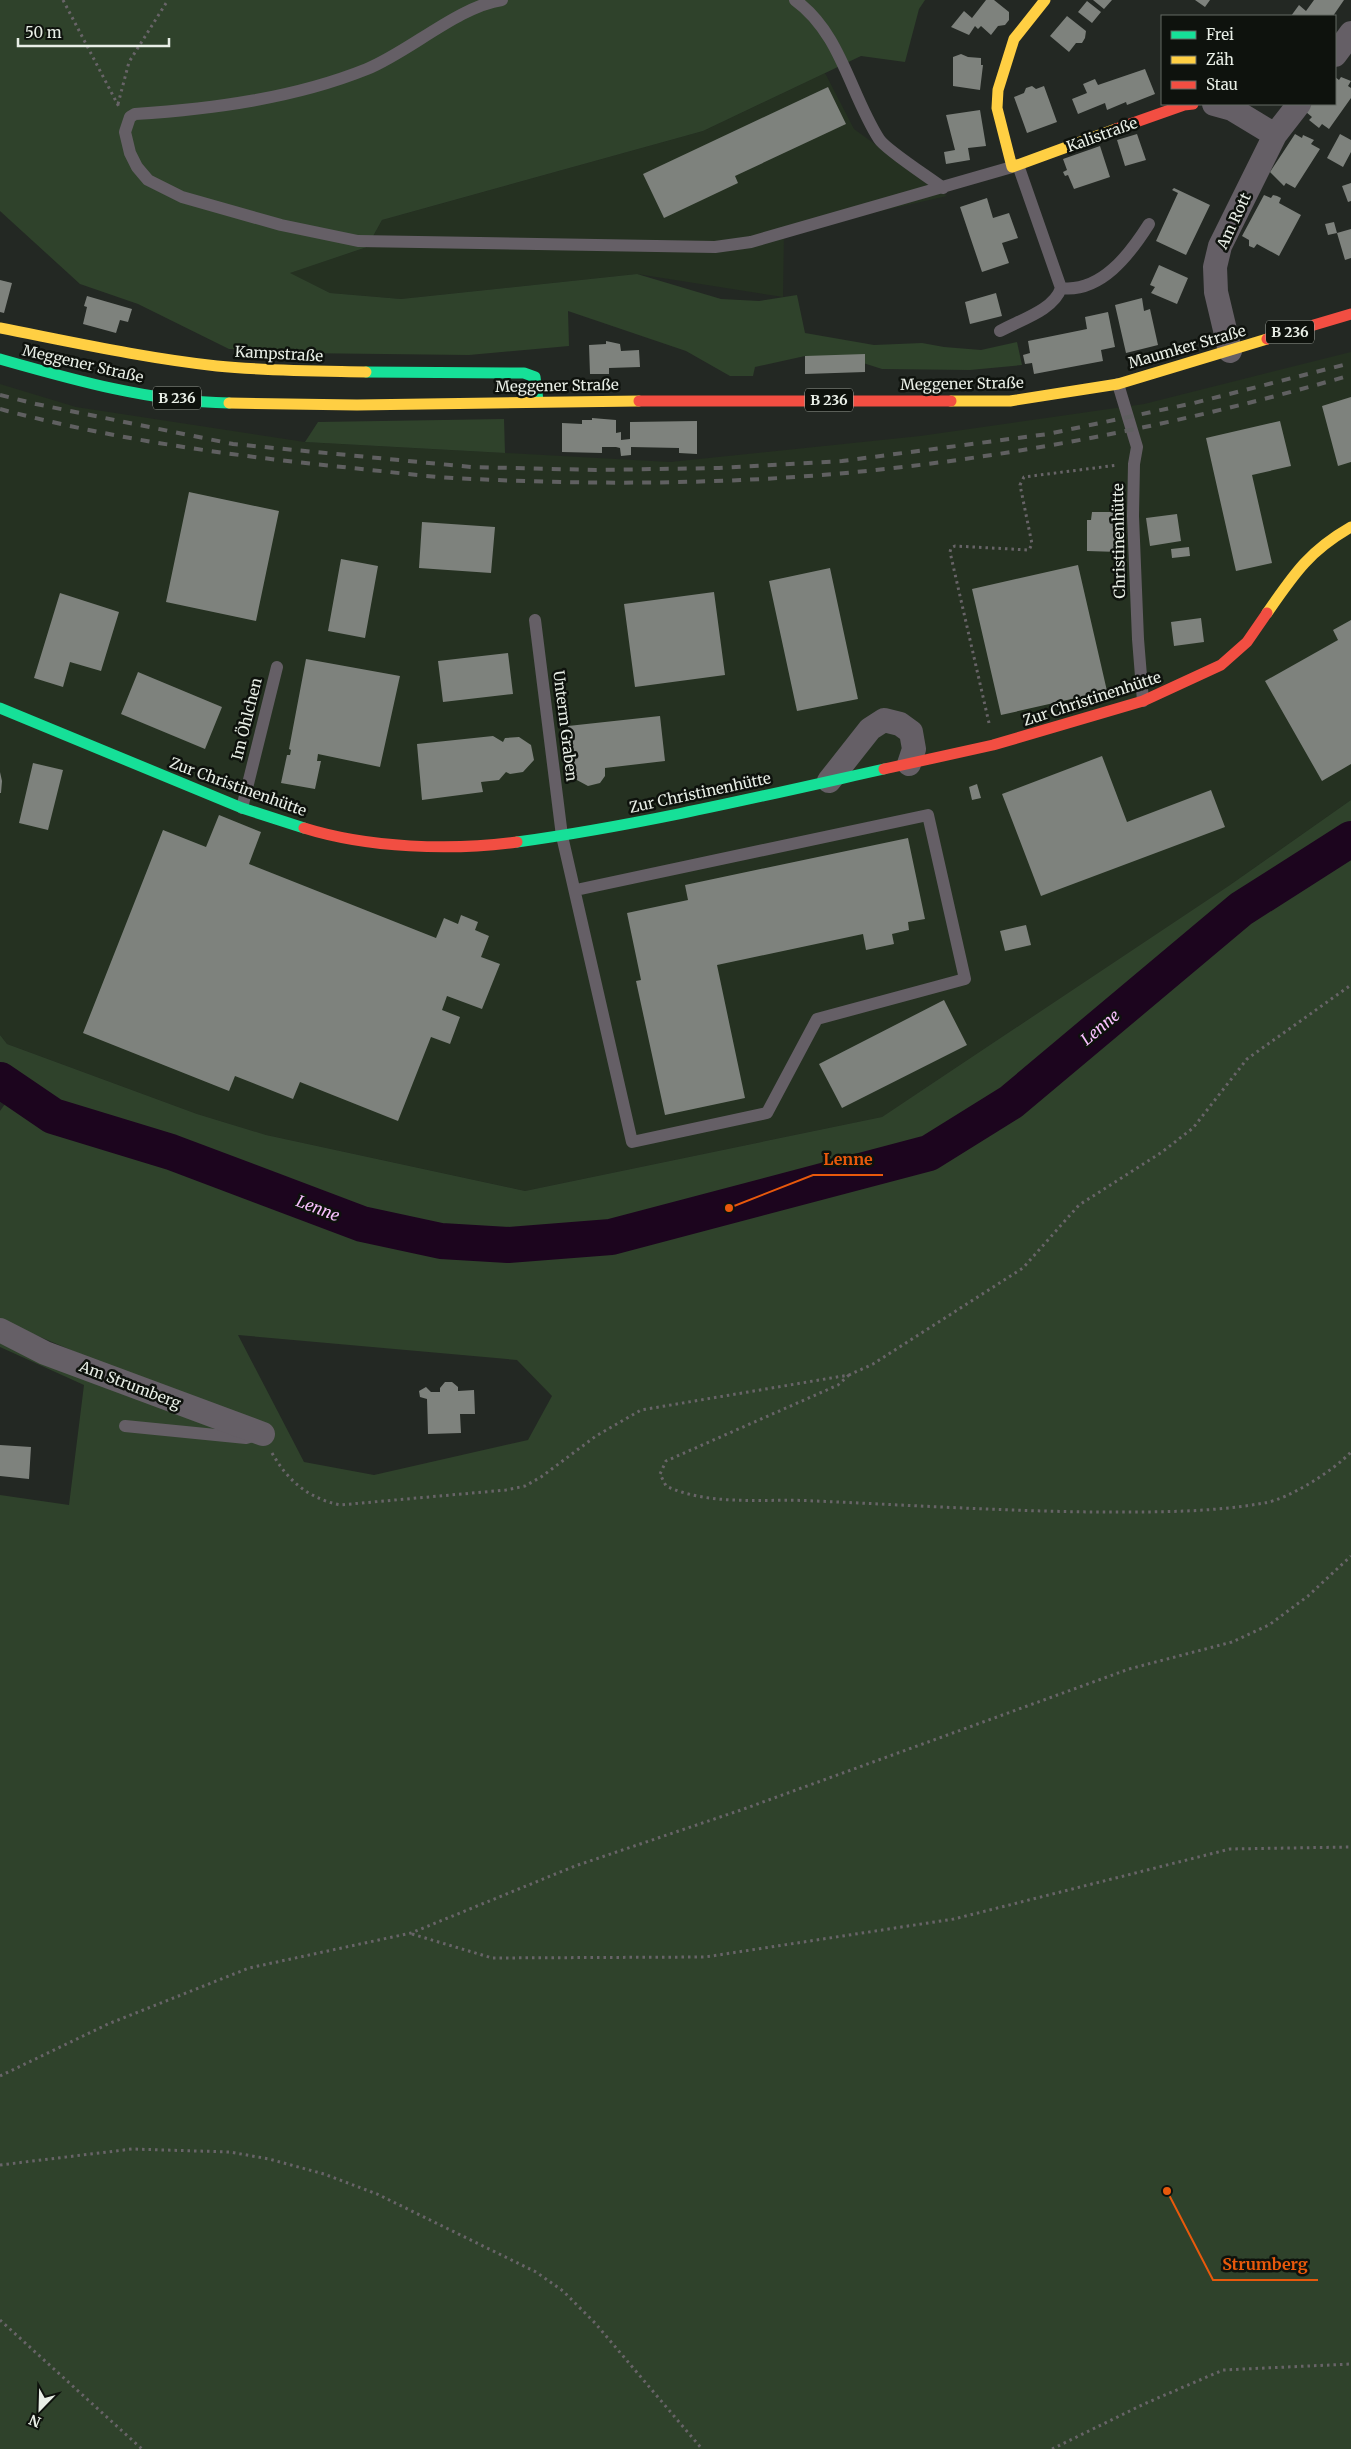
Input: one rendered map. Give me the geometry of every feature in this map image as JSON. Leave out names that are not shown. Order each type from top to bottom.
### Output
[{"type":"street","points":[[1015,166],[997,108],[998,90],[1014,39],[1045,0]]},
{"type":"street","points":[[1336,54],[1351,32]]},
{"type":"street","name":"Kalistraße","points":[[1015,166],[1184,105]]},
{"type":"street","points":[[1218,105],[1232,109],[1275,135]]},
{"type":"street","name":"Am Rott","points":[[1230,351],[1216,292],[1215,267],[1220,246],[1275,135],[1297,105]]},
{"type":"street","name":"Maumker Straße","points":[[1118,384],[1351,314]]},
{"type":"street","name":"Kampstraße","points":[[0,328],[141,356],[218,366],[294,371],[524,373],[535,377],[538,401]]},
{"type":"street","name":"Meggener Straße","points":[[0,359],[66,378],[128,392],[217,403],[357,406],[538,401],[1010,401],[1118,384]]},
{"type":"street","name":"Zur Christinenhütte","points":[[0,708],[242,808],[312,830],[372,842],[435,847],[497,845],[562,836],[909,764],[994,745],[1143,701],[1221,665],[1247,642],[1295,572],[1325,542],[1351,527]]},
{"type":"street","points":[[829,781],[870,729],[884,720],[900,724],[911,732],[914,749],[909,764]]},
{"type":"street","name":"Am Strumberg","points":[[0,1330],[45,1353],[263,1434]]},
{"type":"lane","points":[[502,0],[493,1],[453,20],[368,68],[324,84],[258,99],[185,110],[136,114],[130,117],[127,123],[126,132],[130,153],[137,167],[148,180],[165,190],[280,225],[358,241],[715,247],[751,242],[1015,166],[1061,288],[1058,297],[1052,305],[1000,331]]},
{"type":"lane","points":[[795,0],[818,22],[830,39],[880,141],[943,188]]},
{"type":"lane","points":[[1061,288],[1076,288],[1095,281],[1111,272],[1128,255],[1149,224]]},
{"type":"lane","name":"Christinenhütte","points":[[1118,384],[1137,447],[1134,464],[1135,583],[1143,701]]},
{"type":"lane","name":"Unterm Graben","points":[[535,620],[562,836],[576,890],[632,1142],[767,1113],[817,1019],[965,979],[928,815],[576,890]]},
{"type":"lane","name":"Im Öhlchen","points":[[242,808],[277,667]]},
{"type":"lane","points":[[124,1426],[246,1438],[263,1434]]},
{"type":"path","points":[[63,0],[127,123]]},
{"type":"path","points":[[118,105],[129,62],[168,0]]},
{"type":"path","points":[[994,745],[950,552],[951,548],[955,546],[1029,550],[1032,544],[1020,485],[1024,477],[1134,464]]},
{"type":"path","points":[[263,1434],[282,1470],[295,1485],[328,1503],[340,1505],[357,1504],[506,1490],[525,1486],[533,1482],[596,1436],[642,1410],[849,1374],[873,1364],[1023,1268],[1078,1205],[1162,1152],[1193,1128],[1247,1059],[1351,984]]},
{"type":"path","points":[[849,1374],[838,1384],[666,1460],[660,1474],[666,1486],[681,1493],[730,1499],[813,1500],[1015,1511],[1184,1512],[1266,1503],[1318,1480],[1351,1452]]},
{"type":"path","points":[[0,2076],[108,2024],[249,1968],[411,1934],[574,1866],[741,1810],[1129,1669],[1232,1642],[1268,1626],[1308,1596],[1351,1556]]},
{"type":"path","points":[[411,1934],[492,1958],[705,1957],[954,1919],[1230,1849],[1351,1846]]},
{"type":"path","points":[[0,2164],[132,2149],[230,2152],[269,2159],[324,2174],[377,2194],[536,2272],[563,2291],[594,2323],[702,2449]]},
{"type":"path","points":[[0,2320],[142,2449]]},
{"type":"path","points":[[1052,2449],[1144,2404],[1222,2370],[1351,2364]]},
{"type":"shaded area","points":[[0,0],[925,0],[919,9],[905,62],[861,56],[703,131],[382,220],[367,247],[290,273],[330,293],[401,299],[637,274],[721,299],[759,301],[797,295],[805,333],[874,345],[922,343],[981,350],[1017,342],[1022,365],[970,370],[882,369],[860,362],[805,356],[755,367],[753,376],[730,376],[686,351],[568,311],[569,346],[469,355],[297,353],[229,349],[138,304],[80,284],[0,211]]},
{"type":"shaded area","points":[[825,73],[854,129],[947,196],[784,233],[783,297],[637,274],[401,299],[330,293],[289,273],[367,247],[382,220],[703,131]]},
{"type":"shaded area","points":[[1351,352],[1351,800],[1230,885],[882,1117],[525,1191],[266,1135],[197,1114],[7,1044],[0,1035],[0,384],[76,407],[305,442],[670,462],[920,436],[1144,404]]},
{"type":"shaded area","points":[[504,419],[505,453],[305,442],[318,422]]},
{"type":"shaded area","points":[[1351,800],[1351,2449],[0,2449],[0,1495],[69,1505],[84,1385],[0,1347],[0,1337],[163,1389],[0,1320],[0,1111],[7,1101],[0,1097],[0,1035],[7,1044],[197,1114],[266,1135],[525,1191],[882,1117],[1230,885]],"holes":[[[238,1335],[517,1360],[552,1396],[528,1440],[374,1475],[304,1462]]]},
{"type":"building","points":[[986,0],[994,0],[1009,12],[1009,20],[1005,25],[998,26],[991,35],[981,26],[978,29],[975,26],[969,35],[951,27],[964,11],[972,18]]},
{"type":"building","points":[[1093,0],[1112,0],[1104,9]]},
{"type":"building","points":[[1195,0],[1210,0],[1205,7]]},
{"type":"building","points":[[1314,0],[1344,0],[1334,15],[1292,15],[1299,5],[1306,11]]},
{"type":"building","points":[[1087,1],[1101,12],[1092,23],[1078,12]]},
{"type":"building","points":[[1067,16],[1086,31],[1082,43],[1076,43],[1069,52],[1050,36]]},
{"type":"building","points":[[961,54],[968,57],[981,58],[981,65],[983,65],[980,90],[953,86],[953,57]]},
{"type":"building","points":[[1145,69],[1155,94],[1127,105],[1126,102],[1107,110],[1105,103],[1078,114],[1072,99],[1087,93],[1083,84],[1095,79],[1098,85]]},
{"type":"building","points":[[1341,77],[1351,81],[1348,86],[1351,88],[1351,98],[1329,129],[1322,124],[1319,128],[1309,120],[1312,117],[1306,112],[1311,105],[1336,105],[1336,78],[1339,80]]},
{"type":"building","points":[[1032,86],[1036,89],[1044,86],[1057,122],[1027,133],[1014,97],[1024,93],[1026,88]]},
{"type":"building","points":[[828,87],[846,124],[735,176],[738,183],[664,218],[643,174]]},
{"type":"building","points":[[980,110],[986,146],[968,148],[970,160],[946,164],[944,152],[955,150],[946,115]]},
{"type":"building","points":[[1137,134],[1146,160],[1125,166],[1117,140]]},
{"type":"building","points":[[1295,134],[1302,138],[1303,135],[1314,140],[1311,144],[1320,149],[1295,188],[1286,183],[1284,186],[1270,172]]},
{"type":"building","points":[[1340,134],[1351,140],[1351,152],[1343,167],[1327,158]]},
{"type":"building","points":[[1100,146],[1110,177],[1074,189],[1068,175],[1065,176],[1063,172],[1067,170],[1063,159]]},
{"type":"building","points":[[1351,183],[1351,201],[1348,202],[1342,186]]},
{"type":"building","points":[[1174,188],[1210,205],[1186,255],[1156,241],[1178,193],[1172,190]]},
{"type":"building","points":[[1264,195],[1271,198],[1273,195],[1281,198],[1279,203],[1301,215],[1279,256],[1257,244],[1254,248],[1249,246],[1249,240],[1242,236]]},
{"type":"building","points":[[987,198],[993,218],[1009,213],[1018,238],[1002,243],[1009,263],[982,272],[960,207]]},
{"type":"building","points":[[1334,222],[1337,233],[1328,235],[1325,224]]},
{"type":"building","points":[[1351,229],[1351,258],[1345,260],[1337,233]]},
{"type":"building","points":[[1159,265],[1188,278],[1177,304],[1151,293],[1155,287],[1150,285]]},
{"type":"building","points":[[0,280],[12,283],[4,313],[0,312]]},
{"type":"building","points":[[996,293],[1002,316],[970,324],[965,302]]},
{"type":"building","points":[[87,296],[132,309],[128,322],[120,320],[116,333],[83,324],[87,307],[84,306]]},
{"type":"building","points":[[1142,298],[1144,311],[1150,309],[1158,345],[1126,353],[1115,305]]},
{"type":"building","points":[[1108,312],[1115,347],[1101,350],[1103,361],[1034,374],[1032,363],[1025,364],[1023,355],[1030,353],[1028,341],[1087,329],[1085,317]]},
{"type":"building","points":[[606,341],[620,344],[621,351],[639,350],[640,367],[609,368],[609,374],[590,374],[589,345],[606,344]]},
{"type":"building","points":[[865,354],[865,372],[805,374],[805,356]]},
{"type":"building","points":[[1351,397],[1351,462],[1338,466],[1322,406]]},
{"type":"building","points":[[592,418],[616,420],[616,433],[621,432],[621,440],[630,439],[630,422],[697,421],[697,454],[679,453],[679,448],[631,447],[631,455],[621,456],[620,448],[616,447],[602,447],[602,453],[562,452],[562,423],[582,424],[582,420],[592,420]]},
{"type":"building","points":[[1280,421],[1291,466],[1252,475],[1272,563],[1236,571],[1206,438]]},
{"type":"building","points":[[189,492],[279,511],[256,621],[166,602]]},
{"type":"building","points":[[1092,512],[1119,512],[1119,552],[1087,551],[1087,520],[1091,520]]},
{"type":"building","points":[[1177,514],[1181,541],[1150,546],[1146,518]]},
{"type":"building","points":[[422,522],[495,527],[491,573],[419,568]]},
{"type":"building","points":[[1189,547],[1190,556],[1172,558],[1171,549]]},
{"type":"building","points":[[341,559],[378,566],[365,638],[328,631]]},
{"type":"building","points":[[1078,565],[1107,691],[1001,715],[972,589]]},
{"type":"building","points":[[830,568],[858,699],[797,711],[769,581]]},
{"type":"building","points":[[714,592],[725,675],[635,687],[624,604]]},
{"type":"building","points":[[60,593],[119,612],[101,671],[70,662],[63,687],[34,678]]},
{"type":"building","points":[[1201,618],[1204,642],[1174,646],[1171,622]]},
{"type":"building","points":[[1351,620],[1351,764],[1322,781],[1265,681],[1338,640],[1333,630]]},
{"type":"building","points":[[508,653],[513,694],[443,702],[438,661]]},
{"type":"building","points":[[306,659],[400,676],[380,767],[318,754],[317,761],[321,761],[315,789],[281,783],[287,755],[290,755],[291,750],[289,749]]},
{"type":"building","points":[[138,672],[222,707],[205,749],[121,714]]},
{"type":"building","points":[[660,716],[665,761],[605,768],[605,776],[600,783],[588,786],[575,779],[568,726]]},
{"type":"building","points":[[493,736],[503,742],[505,738],[519,737],[531,745],[534,760],[523,772],[510,774],[506,772],[499,780],[481,782],[483,792],[422,800],[417,744]]},
{"type":"building","points":[[1102,756],[1127,822],[1211,790],[1225,827],[1041,896],[1002,794]]},
{"type":"building","points":[[33,763],[63,770],[48,830],[19,823]]},
{"type":"building","points":[[0,772],[2,781],[1,793],[0,793]]},
{"type":"building","points":[[977,784],[981,798],[972,800],[969,787]]},
{"type":"building","points":[[219,815],[261,832],[249,864],[436,938],[444,918],[458,924],[461,915],[478,922],[475,930],[489,936],[481,957],[500,964],[482,1009],[447,996],[442,1010],[460,1017],[450,1044],[431,1037],[398,1121],[300,1082],[293,1099],[235,1076],[229,1091],[83,1033],[163,830],[206,847]]},
{"type":"building","points":[[908,838],[925,919],[908,922],[909,930],[892,934],[894,944],[866,950],[863,934],[717,965],[745,1098],[665,1115],[636,981],[641,980],[627,913],[688,900],[685,885]]},
{"type":"building","points":[[1026,925],[1031,945],[1005,951],[1000,931]]},
{"type":"building","points":[[944,1000],[967,1045],[842,1108],[819,1064]]},
{"type":"building","points":[[445,1382],[452,1382],[458,1387],[458,1391],[474,1390],[475,1414],[460,1414],[461,1433],[428,1434],[427,1399],[420,1397],[419,1391],[426,1387],[431,1392],[440,1392],[440,1388]]},
{"type":"building","points":[[0,1445],[31,1447],[29,1479],[0,1476]]},
{"type":"waterway","name":"Lenne","points":[[0,1080],[53,1116],[171,1152],[362,1224],[441,1241],[508,1245],[611,1237],[929,1153],[1011,1102],[1241,909],[1351,839]]},
{"type":"railway","points":[[0,395],[233,444],[471,467],[596,470],[719,468],[842,461],[1048,434],[1194,403],[1351,363]]},
{"type":"railway","points":[[0,409],[87,430],[175,446],[413,475],[521,481],[614,483],[707,481],[846,473],[974,458],[1037,448],[1164,423],[1351,375]]},
{"type":"traffic: fast","points":[[0,359],[84,382],[142,394],[171,399],[229,403]]},
{"type":"traffic: fast","points":[[366,372],[524,373],[535,377],[538,401]]},
{"type":"traffic: fast","points":[[0,708],[242,808],[304,828]]},
{"type":"traffic: fast","points":[[517,842],[655,819],[884,769]]},
{"type":"traffic: slow","points":[[1045,0],[1014,39],[998,90],[997,108],[1012,167],[1116,129]]},
{"type":"traffic: slow","points":[[0,328],[190,363],[273,370],[366,372]]},
{"type":"traffic: slow","points":[[951,401],[1010,401],[1118,384],[1267,339]]},
{"type":"traffic: slow","points":[[229,403],[357,405],[639,401]]},
{"type":"traffic: slow","points":[[1267,613],[1303,564],[1324,545],[1351,527]]},
{"type":"traffic: jam","points":[[1116,129],[1184,105]]},
{"type":"traffic: jam","points":[[1267,339],[1351,314]]},
{"type":"traffic: jam","points":[[639,401],[951,401]]},
{"type":"traffic: jam","points":[[884,769],[993,745],[1143,701],[1221,665],[1247,642],[1267,613]]},
{"type":"traffic: jam","points":[[304,828],[355,840],[410,846],[492,845],[517,842]]},
{"type":"place","name":"Lenne","points":[[729,1208]]},
{"type":"place","name":"Strumberg","points":[[1167,2191]]}]
